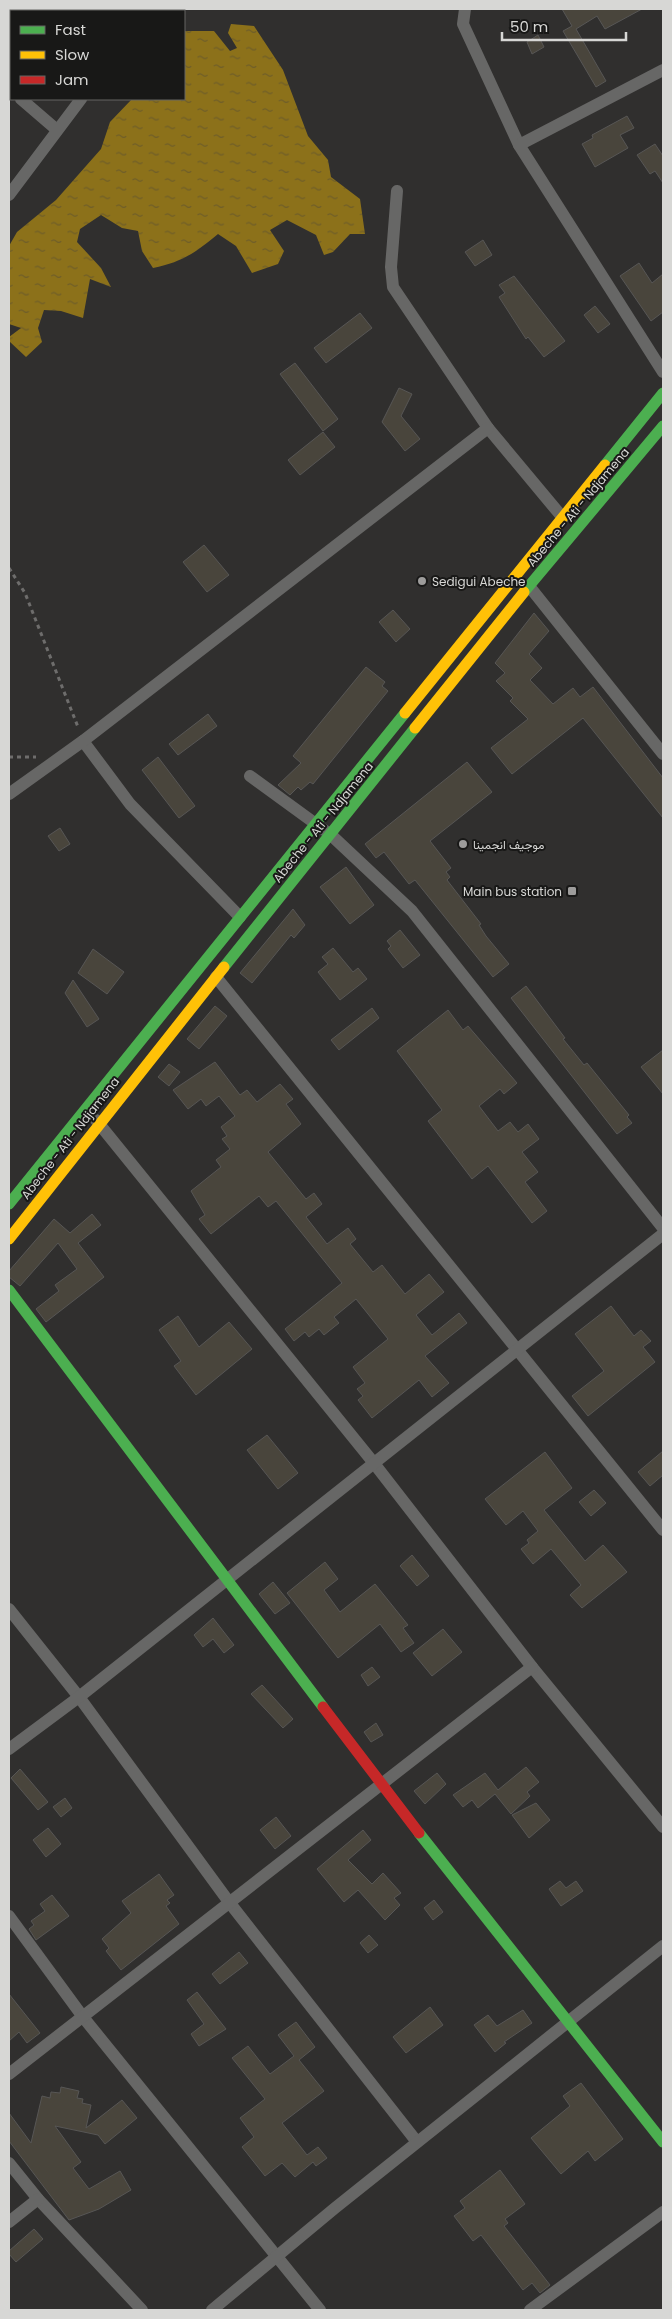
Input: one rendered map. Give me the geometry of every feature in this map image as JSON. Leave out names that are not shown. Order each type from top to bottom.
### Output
[{"type":"main road","name":"Abeche - Ati - Ndjamena","points":[[9,1204],[663,393]]},
{"type":"main road","name":"Abeche - Ati - Ndjamena","points":[[9,1239],[216,976],[530,586],[663,426]]},
{"type":"main road","points":[[430,680],[445,693]]},
{"type":"main road","points":[[9,1290],[382,1785],[569,2020],[663,2142]]},
{"type":"street","points":[[466,9],[463,24],[519,145],[663,372]]},
{"type":"street","points":[[519,145],[663,70]]},
{"type":"street","points":[[22,100],[57,130]]},
{"type":"street","points":[[9,195],[80,100]]},
{"type":"street","points":[[397,191],[391,267],[393,287],[488,428],[563,518]]},
{"type":"street","points":[[9,794],[83,741],[488,428]]},
{"type":"street","points":[[530,586],[663,754]]},
{"type":"street","points":[[83,741],[130,804],[240,917]]},
{"type":"street","points":[[250,776],[331,835],[412,911],[663,1228]]},
{"type":"street","points":[[216,976],[663,1530]]},
{"type":"street","points":[[86,1108],[373,1462],[532,1667],[663,1827]]},
{"type":"street","points":[[9,1749],[79,1697],[225,1579],[663,1234]]},
{"type":"street","points":[[9,1609],[79,1697],[229,1902],[417,2142]]},
{"type":"street","points":[[9,2074],[532,1667]]},
{"type":"street","points":[[9,1916],[83,2017],[320,2310]]},
{"type":"street","points":[[212,2310],[417,2142],[663,1946]]},
{"type":"street","points":[[9,2163],[38,2199],[142,2310]]},
{"type":"street","points":[[9,2222],[38,2199]]},
{"type":"street","points":[[530,2310],[663,2212]]},
{"type":"path","points":[[9,568],[25,593],[83,741]]},
{"type":"water","points":[[231,24],[254,26],[283,70],[308,136],[328,160],[331,177],[360,199],[365,234],[350,234],[333,252],[324,255],[316,235],[287,220],[270,230],[284,251],[278,264],[252,273],[236,246],[218,234],[188,256],[153,268],[142,251],[138,231],[122,228],[101,215],[80,229],[77,242],[101,268],[111,287],[90,279],[83,318],[61,311],[44,310],[38,328],[42,342],[26,357],[9,341],[9,337],[21,328],[9,324],[9,246],[17,232],[56,200],[101,149],[110,122],[131,100],[185,100],[185,31],[214,31],[230,51],[237,48],[228,33]]},
{"type":"building","points":[[562,9],[642,9],[605,29],[597,16],[576,29],[606,81],[596,87],[563,31],[572,26]]},
{"type":"building","points":[[538,35],[544,47],[532,54],[527,42]]},
{"type":"building","points":[[627,116],[634,128],[620,135],[628,148],[595,167],[582,144],[593,138],[592,135]]},
{"type":"building","points":[[655,144],[663,156],[663,183],[655,171],[650,174],[637,155]]},
{"type":"building","points":[[483,240],[492,255],[475,266],[465,252]]},
{"type":"building","points":[[639,263],[652,283],[663,274],[663,312],[651,321],[620,276]]},
{"type":"building","points":[[514,276],[565,341],[544,357],[528,337],[526,339],[499,297],[505,293],[499,285]]},
{"type":"building","points":[[595,306],[610,324],[598,333],[584,315]]},
{"type":"building","points":[[360,313],[372,328],[326,363],[314,348]]},
{"type":"building","points":[[295,363],[338,419],[323,431],[280,374]]},
{"type":"building","points":[[399,388],[412,394],[401,416],[420,439],[405,451],[382,422]]},
{"type":"building","points":[[323,432],[335,447],[300,475],[288,460]]},
{"type":"building","points":[[204,545],[229,575],[207,592],[183,562]]},
{"type":"building","points":[[393,610],[410,629],[396,642],[379,622]]},
{"type":"building","points":[[534,613],[549,631],[529,654],[542,668],[530,680],[553,704],[573,688],[580,697],[593,687],[663,778],[663,818],[583,718],[512,774],[491,748],[528,719],[510,701],[513,698],[496,681],[505,673],[495,663]]},
{"type":"building","points":[[366,667],[385,682],[382,686],[388,691],[313,784],[310,782],[301,790],[298,787],[290,795],[278,785],[301,763],[293,756]]},
{"type":"building","points":[[208,714],[217,726],[178,755],[169,744]]},
{"type":"building","points":[[158,757],[195,806],[179,818],[142,770]]},
{"type":"building","points":[[467,762],[492,792],[430,841],[451,868],[446,872],[450,877],[447,880],[481,924],[479,925],[486,936],[509,964],[493,977],[415,880],[409,884],[384,852],[376,858],[365,844]]},
{"type":"building","points":[[60,828],[70,844],[59,851],[48,836]]},
{"type":"building","points":[[346,867],[374,905],[350,924],[320,887]]},
{"type":"building","points":[[293,909],[305,925],[294,938],[291,935],[252,983],[240,973]]},
{"type":"building","points":[[400,930],[420,955],[403,968],[388,949],[391,946],[387,941]]},
{"type":"building","points":[[333,948],[353,972],[358,968],[367,979],[340,1000],[318,972],[328,964],[322,957]]},
{"type":"building","points":[[93,949],[124,972],[107,994],[78,973]]},
{"type":"building","points":[[73,980],[99,1019],[87,1027],[65,993]]},
{"type":"building","points":[[526,986],[565,1038],[563,1039],[584,1065],[587,1063],[629,1115],[627,1117],[632,1123],[617,1134],[511,998]]},
{"type":"building","points":[[215,1006],[227,1016],[199,1049],[187,1039]]},
{"type":"building","points":[[372,1008],[379,1018],[339,1050],[331,1040]]},
{"type":"building","points":[[448,1010],[463,1030],[468,1026],[517,1083],[504,1094],[500,1089],[479,1106],[498,1131],[510,1122],[518,1132],[528,1124],[539,1139],[522,1152],[538,1172],[525,1182],[547,1211],[532,1223],[488,1166],[472,1179],[428,1121],[442,1110],[397,1051]]},
{"type":"building","points":[[663,1050],[663,1094],[641,1067]]},
{"type":"building","points":[[215,1062],[240,1095],[247,1090],[257,1102],[280,1084],[293,1099],[286,1104],[301,1124],[268,1152],[306,1199],[314,1193],[322,1204],[306,1217],[327,1244],[348,1228],[356,1239],[350,1244],[373,1272],[382,1265],[405,1294],[429,1274],[444,1292],[416,1315],[432,1335],[459,1313],[467,1323],[425,1356],[449,1383],[432,1397],[419,1380],[372,1418],[358,1400],[363,1396],[357,1389],[365,1383],[353,1367],[388,1339],[356,1299],[334,1317],[339,1323],[324,1335],[319,1329],[309,1337],[305,1332],[294,1341],[285,1329],[342,1283],[276,1201],[268,1207],[259,1196],[211,1234],[199,1219],[205,1215],[191,1191],[221,1167],[216,1160],[230,1149],[222,1139],[227,1136],[221,1127],[235,1116],[219,1096],[206,1106],[201,1099],[188,1109],[173,1090]]},
{"type":"building","points":[[169,1064],[180,1072],[169,1086],[158,1077]]},
{"type":"building","points":[[92,1214],[101,1225],[78,1243],[104,1277],[46,1322],[36,1309],[59,1291],[55,1285],[77,1269],[58,1243],[20,1286],[9,1277],[9,1271],[54,1219],[70,1233]]},
{"type":"building","points":[[611,1306],[634,1336],[641,1330],[651,1341],[643,1347],[655,1362],[588,1416],[572,1396],[604,1371],[575,1334]]},
{"type":"building","points":[[178,1316],[199,1347],[229,1322],[252,1349],[196,1395],[174,1366],[181,1361],[159,1330]]},
{"type":"building","points":[[267,1435],[298,1473],[278,1489],[247,1450]]},
{"type":"building","points":[[663,1451],[663,1475],[650,1486],[638,1472]]},
{"type":"building","points":[[545,1452],[572,1488],[544,1510],[585,1561],[603,1545],[627,1572],[582,1608],[570,1595],[581,1585],[551,1549],[533,1564],[521,1549],[529,1543],[527,1540],[538,1531],[523,1511],[506,1525],[485,1499]]},
{"type":"building","points":[[594,1490],[606,1503],[591,1516],[579,1502]]},
{"type":"building","points":[[412,1555],[429,1576],[417,1586],[400,1566]]},
{"type":"building","points":[[325,1562],[338,1579],[324,1590],[340,1612],[375,1584],[408,1625],[403,1628],[414,1643],[401,1652],[380,1624],[338,1658],[287,1593]]},
{"type":"building","points":[[273,1582],[290,1603],[275,1614],[259,1594]]},
{"type":"building","points":[[213,1618],[234,1645],[224,1653],[213,1639],[203,1647],[194,1635]]},
{"type":"building","points":[[443,1629],[462,1652],[432,1676],[413,1653]]},
{"type":"building","points":[[372,1667],[380,1677],[368,1686],[361,1675]]},
{"type":"building","points":[[262,1685],[293,1719],[283,1728],[251,1694]]},
{"type":"building","points":[[376,1723],[383,1735],[371,1742],[364,1732]]},
{"type":"building","points":[[526,1767],[539,1782],[527,1792],[530,1796],[511,1814],[495,1794],[478,1808],[472,1800],[463,1807],[453,1795],[485,1773],[498,1790]]},
{"type":"building","points":[[20,1769],[48,1802],[38,1810],[11,1778]]},
{"type":"building","points":[[437,1773],[446,1784],[425,1804],[414,1791]]},
{"type":"building","points":[[65,1798],[72,1808],[61,1817],[53,1807]]},
{"type":"building","points":[[536,1803],[550,1820],[529,1838],[512,1815]]},
{"type":"building","points":[[276,1817],[291,1836],[275,1849],[260,1830]]},
{"type":"building","points":[[48,1828],[61,1844],[46,1857],[33,1840]]},
{"type":"building","points":[[363,1830],[371,1840],[348,1860],[372,1884],[383,1873],[401,1893],[394,1898],[400,1905],[385,1920],[358,1890],[344,1902],[317,1869]]},
{"type":"building","points":[[159,1874],[174,1895],[167,1900],[170,1903],[166,1906],[179,1924],[121,1970],[106,1951],[109,1948],[102,1939],[131,1913],[122,1901]]},
{"type":"building","points":[[560,1881],[566,1888],[576,1881],[583,1891],[561,1906],[549,1889]]},
{"type":"building","points":[[52,1895],[69,1916],[36,1940],[29,1929],[34,1925],[31,1921],[45,1911],[40,1904]]},
{"type":"building","points":[[434,1900],[443,1912],[433,1920],[424,1908]]},
{"type":"building","points":[[369,1935],[378,1945],[368,1953],[360,1943]]},
{"type":"building","points":[[239,1952],[248,1963],[220,1984],[212,1974]]},
{"type":"building","points":[[197,1992],[226,2029],[199,2046],[191,2034],[204,2024],[187,2000]]},
{"type":"building","points":[[9,1994],[40,2033],[27,2043],[19,2032],[9,2041]]},
{"type":"building","points":[[430,2007],[443,2025],[406,2053],[393,2037]]},
{"type":"building","points":[[523,2010],[532,2023],[504,2042],[506,2043],[495,2052],[474,2025],[488,2015],[497,2026]]},
{"type":"building","points":[[296,2022],[315,2047],[299,2060],[324,2091],[282,2123],[307,2155],[318,2147],[327,2158],[316,2166],[313,2162],[295,2177],[282,2163],[265,2176],[242,2147],[254,2137],[240,2118],[265,2099],[232,2058],[248,2046],[270,2074],[294,2056],[278,2035]]},
{"type":"building","points":[[581,2083],[623,2139],[595,2161],[588,2151],[561,2174],[531,2138],[570,2106],[563,2096]]},
{"type":"building","points":[[61,2087],[79,2091],[77,2098],[83,2099],[82,2103],[91,2105],[86,2128],[122,2100],[137,2118],[105,2144],[98,2135],[55,2126],[81,2162],[73,2168],[89,2189],[120,2171],[131,2190],[99,2209],[69,2220],[9,2141],[9,2113],[31,2143],[42,2096],[50,2098],[51,2092],[60,2093]]},
{"type":"building","points":[[500,2170],[525,2204],[505,2219],[508,2223],[504,2226],[550,2285],[540,2293],[532,2283],[523,2290],[481,2235],[473,2241],[454,2216],[465,2208],[460,2201]]},
{"type":"building","points":[[34,2229],[43,2239],[16,2262],[9,2254],[9,2251]]},
{"type":"traffic: fast","points":[[605,465],[663,393]]},
{"type":"traffic: fast","points":[[524,592],[663,426]]},
{"type":"traffic: fast","points":[[9,1204],[405,713]]},
{"type":"traffic: fast","points":[[224,967],[415,728]]},
{"type":"traffic: fast","points":[[9,1290],[323,1707]]},
{"type":"traffic: fast","points":[[419,1833],[663,2142]]},
{"type":"traffic: slow","points":[[405,713],[605,465]]},
{"type":"traffic: slow","points":[[415,728],[524,592]]},
{"type":"traffic: slow","points":[[9,1239],[224,967]]},
{"type":"traffic: jam","points":[[323,1707],[419,1833]]},
{"type":"place","name":"Sedigui Abeche","points":[[422,581]]},
{"type":"place","name":"موجيف انجمينا","points":[[463,844]]},
{"type":"place","name":"Main bus station","points":[[572,891]]}]
